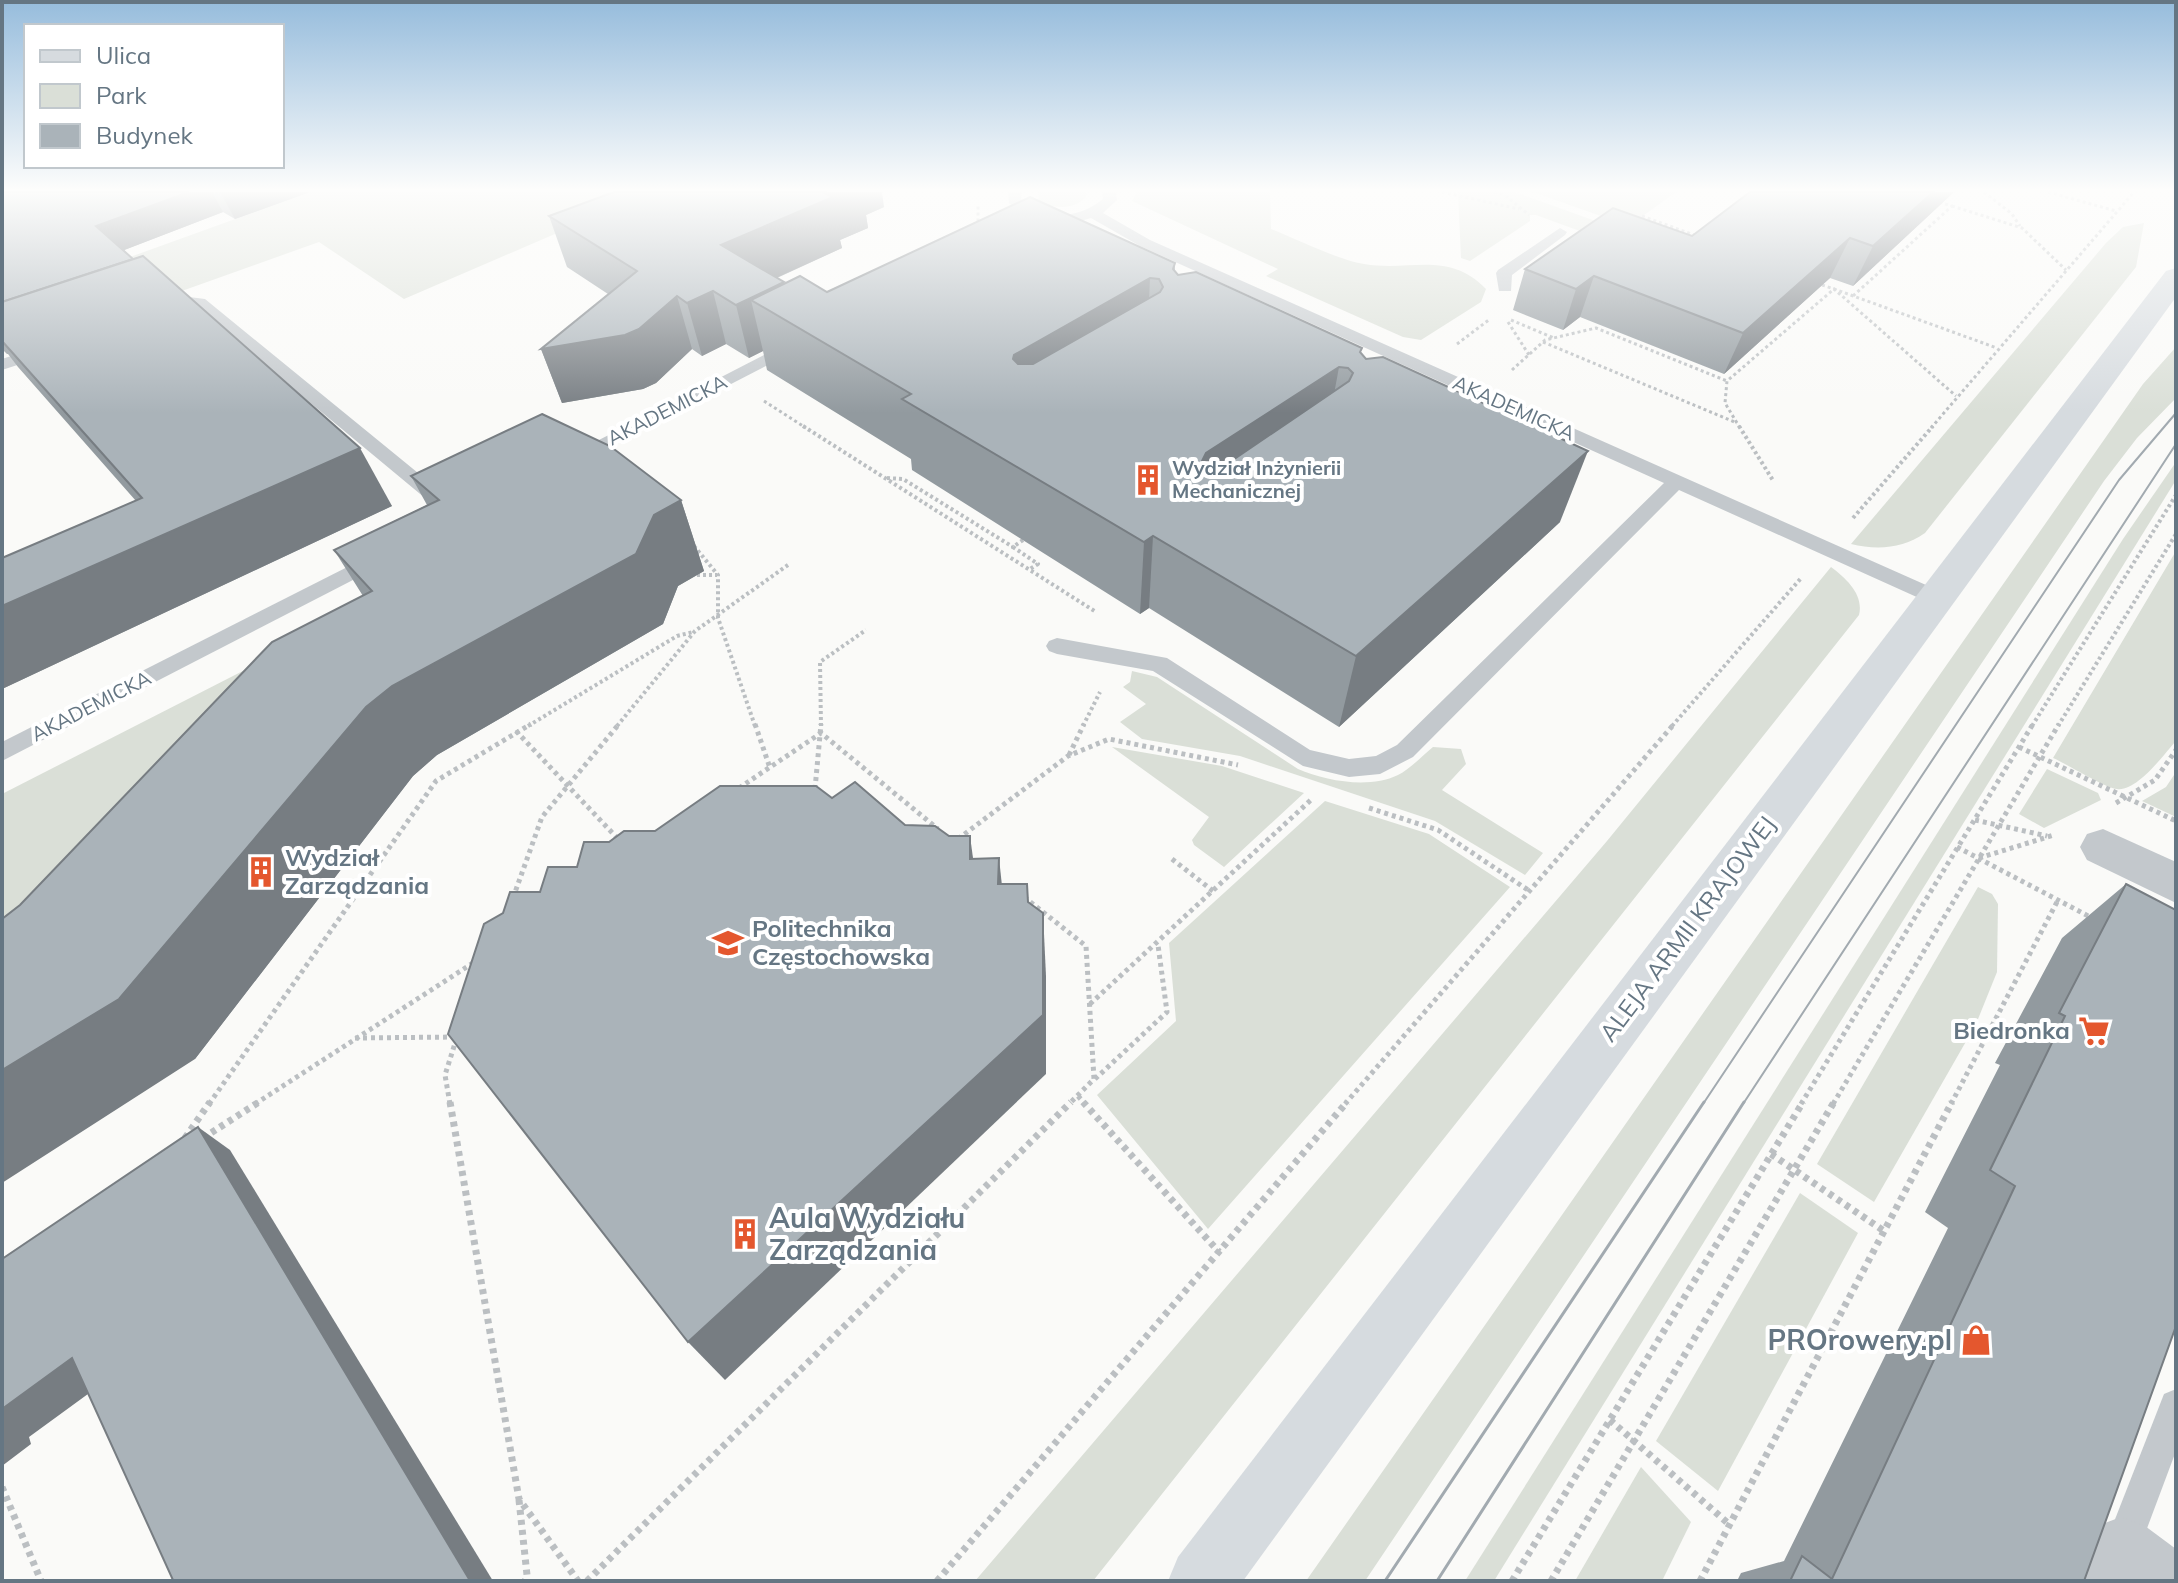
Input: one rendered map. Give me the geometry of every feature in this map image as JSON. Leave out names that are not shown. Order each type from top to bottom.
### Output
[{"type":"main road","name":"ALEJA ARMII KRAJOWEJ","points":[[1202,1581],[2176,277]]},
{"type":"street","points":[[2103,847],[2176,884]]},
{"type":"lane","name":"AKADEMICKA","points":[[1196,266],[1937,598]]},
{"type":"lane","points":[[1505,288],[1504,273],[1514,266]]},
{"type":"lane","points":[[1237,303],[1255,292]]},
{"type":"lane","points":[[151,312],[181,301],[199,302],[446,506]]},
{"type":"lane","name":"AKADEMICKA","points":[[550,470],[807,338]]},
{"type":"lane","points":[[2,365],[62,344]]},
{"type":"lane","points":[[1414,383],[1431,371]]},
{"type":"lane","points":[[1057,646],[1159,664],[1303,757],[1349,768],[1380,765],[1405,751],[1677,481]]},
{"type":"lane","name":"AKADEMICKA","points":[[2,752],[389,553]]},
{"type":"lane","points":[[2132,1571],[2176,1406]]},
{"type":"path","points":[[1853,296],[1886,266]]},
{"type":"path","points":[[2062,266],[2066,270]]},
{"type":"path","points":[[937,1581],[1518,902],[2069,266]]},
{"type":"path","points":[[1822,285],[1997,348]]},
{"type":"path","points":[[1783,490],[1775,483],[1725,403],[1727,381],[1834,289]]},
{"type":"path","points":[[1834,289],[1956,397]]},
{"type":"path","points":[[1451,354],[1457,343],[1501,312]]},
{"type":"path","points":[[1529,355],[1505,318],[1555,338]]},
{"type":"path","points":[[1504,372],[1512,370],[1543,342],[1596,328],[1727,381]]},
{"type":"path","points":[[1543,342],[1737,423]]},
{"type":"path","points":[[763,400],[1105,618]]},
{"type":"path","points":[[886,478],[903,479],[1013,547],[1038,564],[1030,569]]},
{"type":"path","points":[[1512,1581],[1957,847],[2176,495]]},
{"type":"path","points":[[1551,1581],[1998,823],[2176,534]]},
{"type":"path","points":[[1013,547],[1023,540]]},
{"type":"path","points":[[691,542],[718,575],[718,618],[770,768]]},
{"type":"path","points":[[177,1149],[436,781],[677,636],[695,631],[718,618],[759,581],[788,565]]},
{"type":"path","points":[[688,575],[718,575]]},
{"type":"path","points":[[814,796],[821,733],[820,662],[866,630]]},
{"type":"path","points":[[510,905],[542,817],[695,631]]},
{"type":"path","points":[[966,851],[954,842],[1068,756],[1085,720]]},
{"type":"path","points":[[516,731],[626,846]]},
{"type":"path","points":[[733,792],[821,733]]},
{"type":"path","points":[[821,733],[942,832]]},
{"type":"path","points":[[2019,747],[2176,821]]},
{"type":"path","points":[[1090,1004],[1320,792]]},
{"type":"path","points":[[1975,820],[2103,847]]},
{"type":"path","points":[[1957,847],[2097,921]]},
{"type":"path","points":[[1172,859],[1213,891]]},
{"type":"path","points":[[1014,889],[1086,946],[1094,1079]]},
{"type":"path","points":[[1700,1581],[2058,900]]},
{"type":"path","points":[[587,1581],[1094,1079],[1167,1012],[1157,944]]},
{"type":"path","points":[[195,1144],[482,957]]},
{"type":"path","points":[[463,1022],[445,1075],[519,1499],[527,1575],[525,1581]]},
{"type":"path","points":[[354,1038],[457,1037]]},
{"type":"path","points":[[1078,1096],[1219,1252]]},
{"type":"path","points":[[1771,1154],[1884,1231]]},
{"type":"path","points":[[1609,1420],[1730,1525]]},
{"type":"path","points":[[2,1487],[41,1581]]},
{"type":"path","points":[[519,1499],[578,1581]]},
{"type":"green space","points":[[125,266],[252,266],[165,297]]},
{"type":"green space","points":[[355,266],[481,266],[404,299]]},
{"type":"green space","points":[[1271,266],[1443,266],[1472,277],[1486,289],[1481,302],[1421,340],[1403,337],[1266,276],[1278,269]]},
{"type":"green space","points":[[2087,266],[2136,266],[1925,533],[1889,547],[1851,544]]},
{"type":"green space","points":[[2176,347],[2176,398],[2137,438],[2104,481],[1365,1581],[1306,1581],[2143,384]]},
{"type":"green space","points":[[2176,462],[2176,480],[1494,1581],[1465,1581],[2123,539]]},
{"type":"green space","points":[[2176,551],[2176,741],[2133,785],[2111,788],[2053,758]]},
{"type":"green space","points":[[1831,567],[1857,594],[1859,615],[1093,1581],[975,1581],[1607,841]]},
{"type":"green space","points":[[362,610],[2,1034],[2,794]]},
{"type":"green space","points":[[1132,671],[1157,677],[1298,769],[1321,777],[1348,782],[1374,782],[1398,775],[1433,747],[1461,749],[1466,764],[1442,790],[1543,853],[1525,875],[1435,821],[1240,756],[1142,739],[1120,722],[1146,704],[1123,687],[1130,682]]},
{"type":"green space","points":[[1112,747],[1222,766],[1304,793],[1224,867],[1194,845],[1192,840],[1209,817]]},
{"type":"green space","points":[[2047,769],[2098,793],[2101,800],[2044,828],[2019,814]]},
{"type":"green space","points":[[2176,772],[2176,817],[2142,801],[2166,787]]},
{"type":"green space","points":[[1325,801],[1429,834],[1510,887],[1208,1229],[1097,1095],[1176,1021],[1169,943]]},
{"type":"green space","points":[[1978,887],[1992,894],[1998,904],[1997,972],[1976,1024],[1874,1202],[1817,1164]]},
{"type":"green space","points":[[1800,1193],[1858,1233],[1718,1491],[1656,1441]]},
{"type":"green space","points":[[1641,1467],[1691,1522],[1662,1581],[1575,1581]]},
{"type":"building","points":[[2,266],[112,266],[2,302]]},
{"type":"building","points":[[113,266],[154,266],[360,448],[2,606],[2,558],[142,498],[2,341],[2,302]]},
{"type":"building","points":[[629,266],[757,266],[784,282],[736,305],[713,291],[687,303],[677,296],[639,329],[625,335],[541,349],[637,271]]},
{"type":"building","name":"Wydział Inżynierii Mechanicznej","points":[[883,266],[1174,266],[1178,275],[1196,272],[1362,348],[1360,352],[1366,359],[1383,357],[1588,451],[1356,656],[1153,536],[1144,542],[902,399],[911,394],[751,300],[800,276],[827,292]],"holes":[[[1150,278],[1159,279],[1163,287],[1160,292],[1033,364],[1018,364],[1013,359],[1014,355]],[[1339,367],[1348,368],[1353,373],[1349,381],[1224,466],[1208,466],[1202,461],[1206,453]]]},
{"type":"building","points":[[1530,266],[1819,266],[1743,333],[1594,276],[1576,289],[1525,269]]},
{"type":"building","points":[[542,414],[610,446],[681,500],[654,515],[636,554],[392,686],[366,707],[119,999],[2,1070],[2,919],[20,905],[272,642],[372,591],[334,550],[439,500],[411,476]]},
{"type":"building","name":"Aula Wydziału Zarządzania","points":[[855,782],[905,825],[935,826],[949,836],[970,836],[970,859],[999,858],[998,884],[1027,884],[1028,902],[1043,913],[1043,1015],[688,1342],[448,1034],[484,924],[503,913],[510,892],[540,892],[548,867],[577,867],[584,842],[609,842],[624,831],[655,831],[720,786],[816,786],[832,798]]},
{"type":"building","points":[[2126,884],[2176,910],[2176,1326],[2084,1581],[1790,1581],[1802,1556],[1832,1579],[2015,1186],[1990,1170],[2065,1016],[2059,1013]]},
{"type":"building","points":[[198,1127],[469,1579],[467,1581],[172,1581],[72,1358],[2,1409],[2,1259]]},
{"type":"tram line","points":[[1703,1104],[2119,480],[2176,413]]},
{"type":"tram line","points":[[1743,1104],[2176,444]]},
{"type":"tram line","points":[[1385,1581],[1704,1102]]},
{"type":"tram line","points":[[1437,1581],[1744,1102]]},
{"type":"place","name":"Wydział Inżynierii Mechanicznej","points":[[1148,480]]},
{"type":"place","name":"Wydział Zarządzania","points":[[261,872]]},
{"type":"place","name":"Politechnika Częstochowska","points":[[728,943]]},
{"type":"place","name":"Biedronka","points":[[2094,1031]]},
{"type":"place","name":"Aula Wydziału Zarządzania","points":[[745,1234]]},
{"type":"place","name":"PROrowery.pl","points":[[1976,1340]]}]
